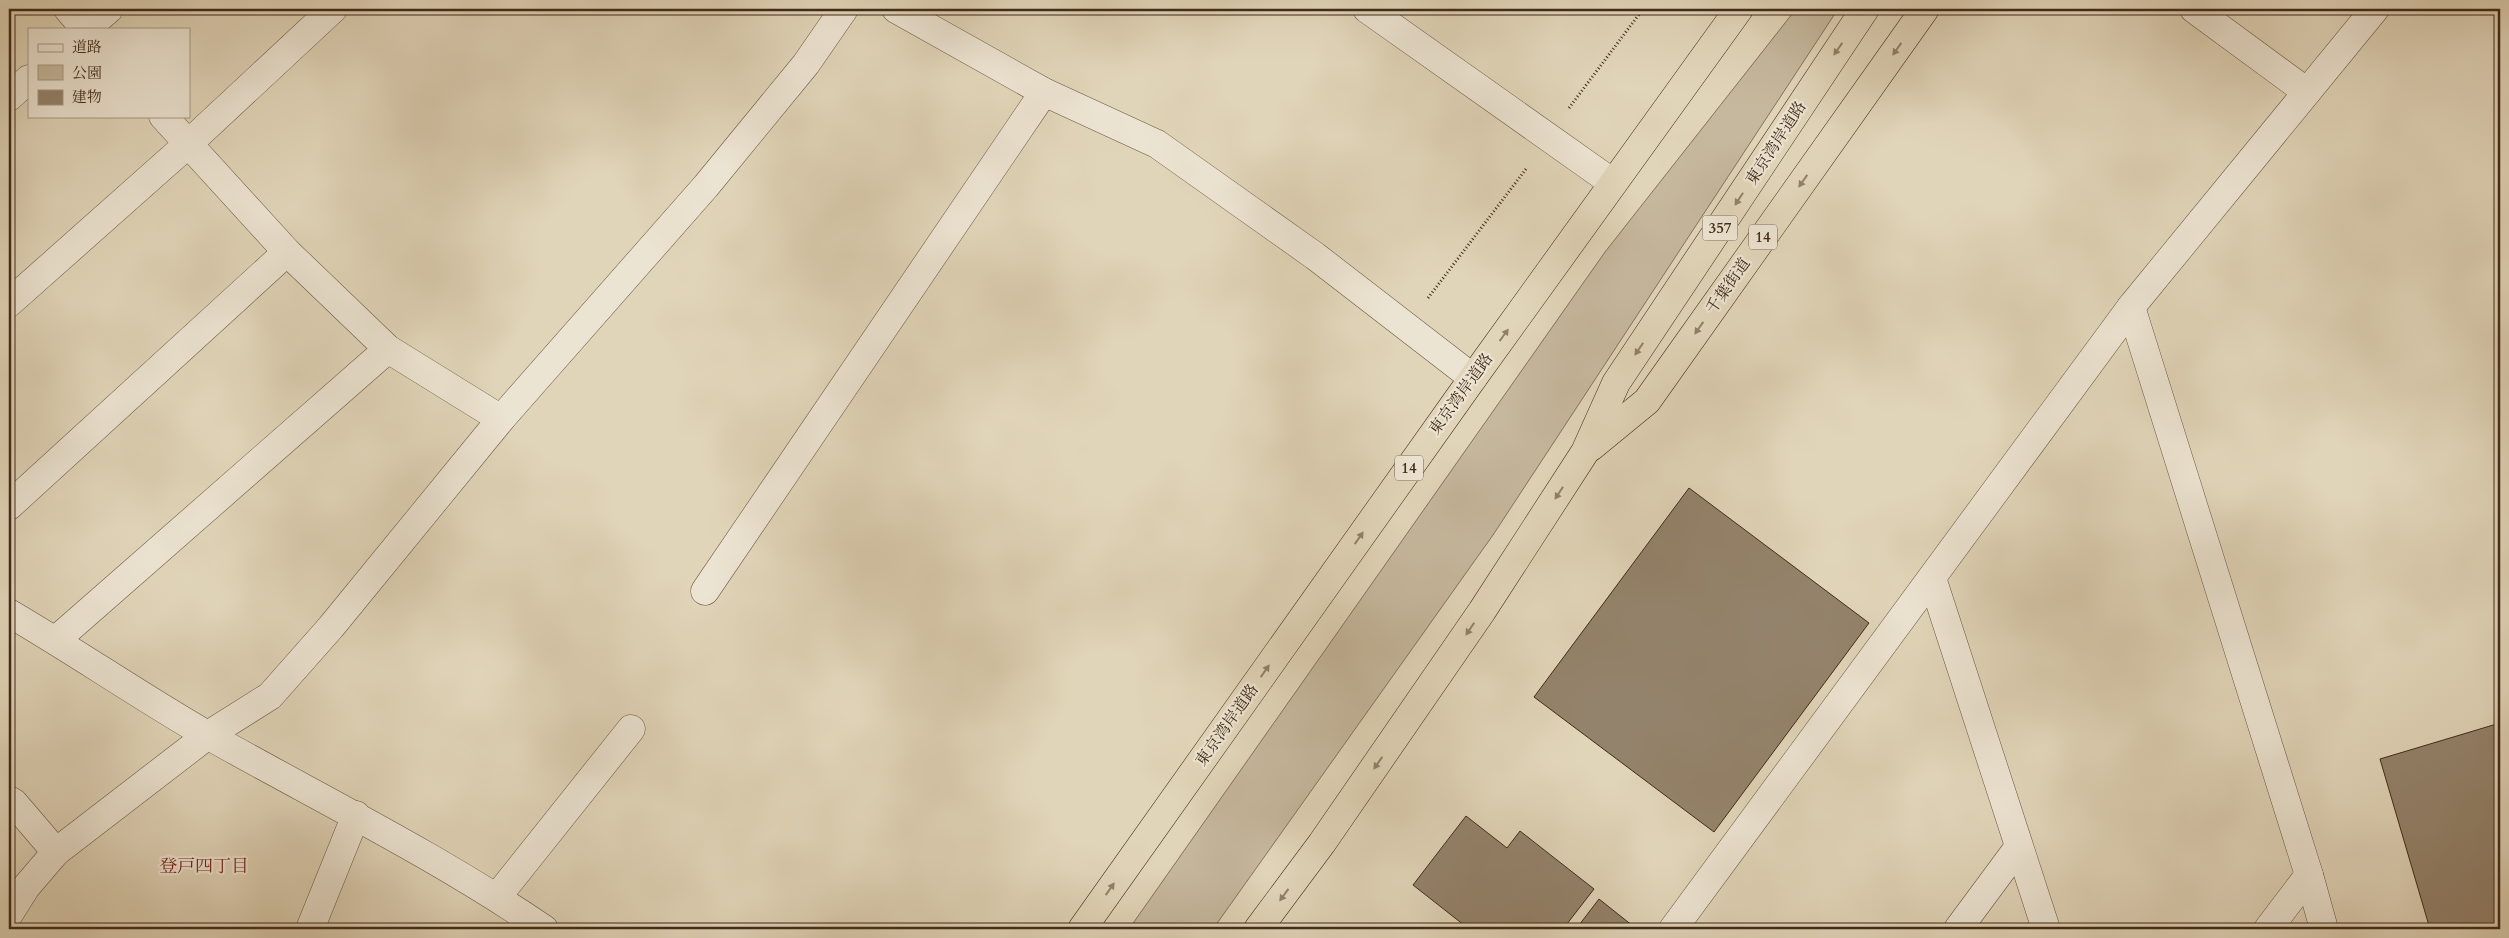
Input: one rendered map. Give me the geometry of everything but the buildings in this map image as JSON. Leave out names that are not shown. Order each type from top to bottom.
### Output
[{"type":"highway","name":"東京湾岸道路","points":[[1082,929],[1473,378],[1739,9]]},
{"type":"highway","name":"東京湾岸道路","points":[[1258,929],[1429,690],[1586,452],[1616,383],[1865,9]]},
{"type":"highway","name":"千葉街道","points":[[1586,452],[1647,401],[1926,9]]},
{"type":"street","points":[[68,9],[85,28]]},
{"type":"street","points":[[87,28],[108,9]]},
{"type":"street","points":[[9,303],[188,144],[333,9]]},
{"type":"street","points":[[9,914],[26,887],[56,852],[208,735],[270,696],[331,626],[501,419],[706,186],[806,64],[844,9]]},
{"type":"street","points":[[896,9],[1044,92],[1157,144],[1315,256],[1473,378]]},
{"type":"street","points":[[1367,9],[1613,183]]},
{"type":"street","points":[[2194,9],[2307,92]]},
{"type":"street","points":[[1673,929],[2131,307],[2375,9]]},
{"type":"street","points":[[9,97],[28,80]]},
{"type":"street","points":[[705,591],[1044,92]]},
{"type":"street","points":[[165,118],[288,252],[388,348],[501,419]]},
{"type":"street","points":[[9,506],[288,252]]},
{"type":"street","points":[[2131,307],[2309,875],[2324,929]]},
{"type":"street","points":[[56,640],[388,348]]},
{"type":"street","points":[[1932,578],[2018,848],[2046,929]]},
{"type":"street","points":[[9,612],[208,735],[356,815],[497,897],[544,929]]},
{"type":"street","points":[[497,897],[631,730]]},
{"type":"street","points":[[9,800],[56,852]]},
{"type":"street","points":[[310,929],[356,815]]},
{"type":"street","points":[[1958,929],[2018,848]]},
{"type":"street","points":[[2268,929],[2309,875]]},
{"type":"path","points":[[1564,115],[1643,9]]},
{"type":"path","points":[[1427,299],[1526,169]]},
{"type":"green space","points":[[1796,9],[1838,9],[1493,535],[1213,929],[1129,929],[1605,252]]},
{"type":"district","name":"登戸四丁目","points":[[204,866]]}]
